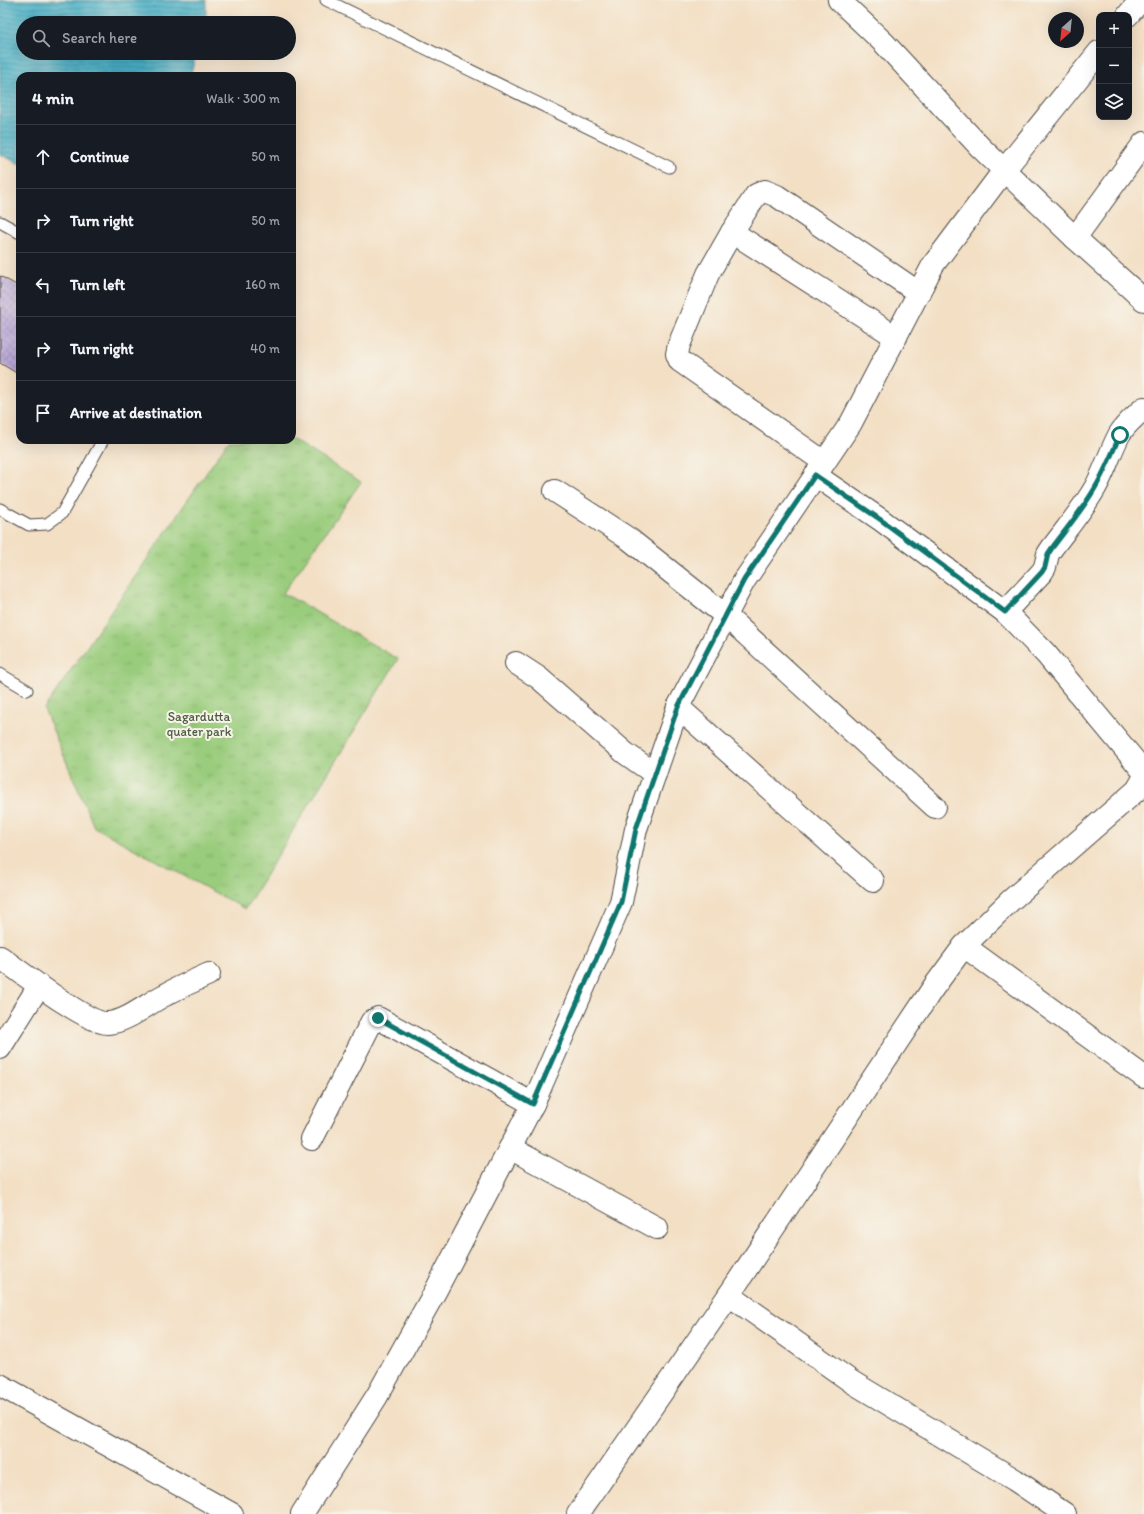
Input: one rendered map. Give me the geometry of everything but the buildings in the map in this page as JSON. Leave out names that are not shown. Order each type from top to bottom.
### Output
[{"type":"street","points":[[839,0],[884,43],[980,147],[1075,238],[1144,300]]},
{"type":"street","points":[[1131,12],[1141,0]]},
{"type":"street","points":[[302,1514],[377,1396],[436,1290],[533,1104],[621,902],[636,829],[678,707],[744,580],[851,423],[933,265],[1005,170],[1096,56]]},
{"type":"street","points":[[1075,238],[1144,143]]},
{"type":"street","points":[[919,293],[776,196],[764,191],[756,195],[732,232],[708,274],[679,345],[677,354],[680,361],[820,469],[881,520],[1005,612],[1046,654],[1144,772]]},
{"type":"street","points":[[732,232],[896,337]]},
{"type":"street","points":[[1005,612],[1045,567],[1048,554],[1085,504],[1104,473],[1120,435],[1128,423],[1144,408]]},
{"type":"street","points":[[555,491],[629,539],[726,616],[935,807]]},
{"type":"street","points":[[516,663],[539,678],[625,753],[655,774]]},
{"type":"street","points":[[678,707],[873,880]]},
{"type":"street","points":[[578,1514],[729,1295],[933,988],[964,946],[1010,900],[1136,790],[1144,778]]},
{"type":"street","points":[[964,946],[1144,1077]]},
{"type":"street","points":[[0,957],[39,986],[92,1020],[107,1024],[118,1021],[164,995],[209,974]]},
{"type":"street","points":[[0,1048],[39,986]]},
{"type":"street","points":[[312,1139],[372,1021],[378,1018],[533,1104]]},
{"type":"street","points":[[510,1148],[657,1228]]},
{"type":"street","points":[[729,1295],[852,1382],[1015,1480],[1065,1514]]},
{"type":"street","points":[[0,1385],[232,1514]]},
{"type":"lane","points":[[326,0],[669,167]]},
{"type":"lane","points":[[0,222],[16,231]]},
{"type":"lane","points":[[0,509],[29,525],[47,524],[62,513],[101,444]]},
{"type":"lane","points":[[0,674],[27,690]]},
{"type":"green space","name":"Sagardutta quater park","points":[[296,441],[361,482],[283,593],[398,659],[245,909],[94,827],[44,709],[226,444],[296,444]]},
{"type":"water","points":[[0,0],[206,0],[206,16],[16,16],[16,60],[195,60],[191,72],[16,72],[16,162],[0,154]]},
{"type":"route","points":[[378,1018],[533,1104],[621,902],[636,829],[678,707],[744,580],[815,475],[881,520],[1005,612],[1042,572],[1045,567],[1048,554],[1085,504],[1104,473],[1120,435]]}]
